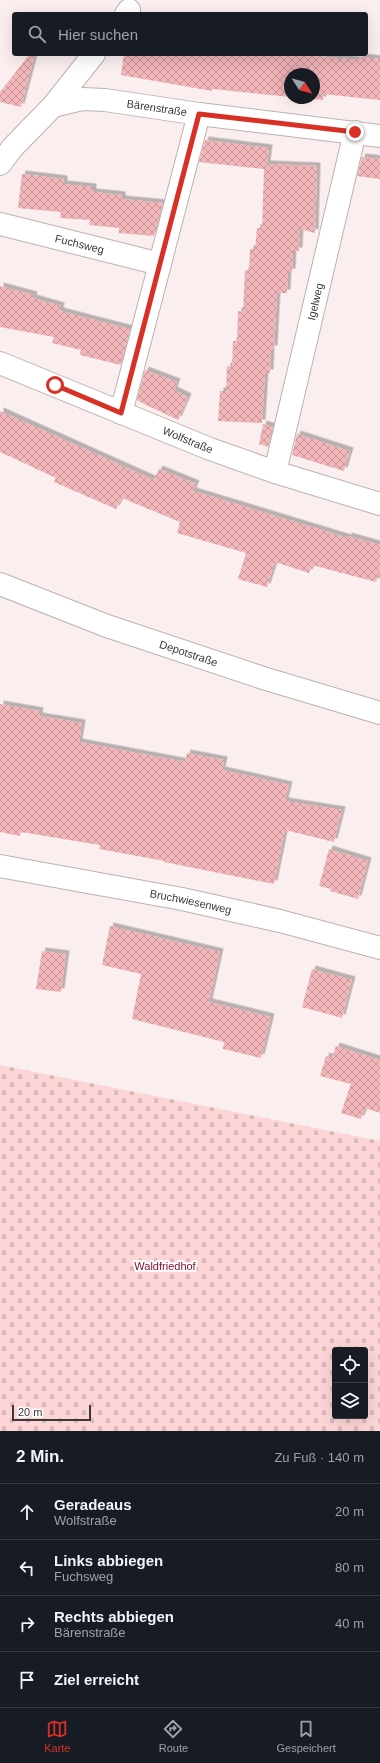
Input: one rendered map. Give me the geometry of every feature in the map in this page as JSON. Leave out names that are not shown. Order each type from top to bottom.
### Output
[{"type":"street","points":[[1,162],[26,132],[53,106],[92,56]]},
{"type":"street","name":"Bärenstraße","points":[[53,106],[82,99],[105,100],[199,114],[380,136]]},
{"type":"street","points":[[121,413],[199,114]]},
{"type":"street","name":"Igelweg","points":[[275,472],[355,132]]},
{"type":"street","name":"Fuchsweg","points":[[0,224],[160,264]]},
{"type":"street","name":"Wolfstraße","points":[[0,363],[210,449],[275,472],[380,504]]},
{"type":"street","name":"Depotstraße","points":[[0,584],[107,626],[263,678],[380,713]]},
{"type":"street","name":"Bruchwiesenweg","points":[[0,866],[98,882],[280,920],[380,948]]},
{"type":"green space","name":"Waldfriedhof","points":[[0,1065],[380,1141],[380,1431],[0,1431]]},
{"type":"building","points":[[28,56],[34,56],[21,107],[0,102],[0,92]]},
{"type":"building","points":[[124,56],[316,56],[359,60],[360,57],[380,59],[380,100],[323,94],[323,100],[320,100],[320,68],[284,68],[284,96],[213,89],[212,91],[121,75]]},
{"type":"building","points":[[205,140],[269,148],[267,164],[317,166],[315,233],[300,229],[299,251],[293,251],[292,272],[288,272],[287,293],[277,293],[274,349],[271,349],[270,373],[265,373],[262,423],[218,421],[220,391],[226,391],[227,366],[232,367],[233,341],[237,341],[238,311],[243,312],[245,270],[249,271],[250,249],[255,249],[257,228],[262,228],[264,169],[199,162]]},
{"type":"building","points":[[362,157],[380,159],[380,179],[357,176]]},
{"type":"building","points":[[22,174],[64,179],[64,184],[93,187],[93,192],[122,195],[122,199],[163,203],[154,236],[119,233],[119,228],[89,225],[90,220],[60,218],[61,212],[18,208]]},
{"type":"building","points":[[0,286],[34,295],[33,298],[61,306],[60,311],[130,329],[121,365],[80,355],[81,350],[52,343],[54,337],[0,327]]},
{"type":"building","points":[[145,370],[177,382],[174,390],[188,397],[178,420],[140,402],[137,399]]},
{"type":"building","points":[[0,411],[154,480],[159,469],[196,484],[193,491],[348,538],[348,536],[380,545],[380,569],[376,582],[312,565],[309,573],[275,562],[267,587],[238,579],[246,553],[177,533],[180,522],[122,498],[116,509],[54,482],[56,478],[0,452]]},
{"type":"building","points":[[263,424],[273,427],[268,447],[259,444]]},
{"type":"building","points":[[297,434],[350,451],[344,471],[292,455]]},
{"type":"building","points":[[0,704],[40,711],[39,716],[82,723],[79,742],[185,762],[187,753],[224,760],[222,770],[289,785],[285,801],[342,810],[334,842],[285,830],[274,884],[99,849],[100,845],[21,832],[20,836],[0,832]]},
{"type":"building","points":[[329,849],[368,861],[358,899],[330,891],[331,889],[319,886]]},
{"type":"building","points":[[110,926],[220,952],[209,1002],[271,1017],[261,1058],[223,1049],[224,1042],[132,1019],[141,974],[102,965]]},
{"type":"building","points":[[42,951],[66,954],[61,992],[36,989]]},
{"type":"building","points":[[312,969],[352,980],[342,1018],[302,1007]]},
{"type":"building","points":[[336,1046],[380,1060],[380,1113],[365,1108],[361,1119],[341,1113],[351,1084],[320,1076],[326,1056],[332,1058]]},
{"type":"route","points":[[55,385],[121,413],[199,114],[355,132]]}]
